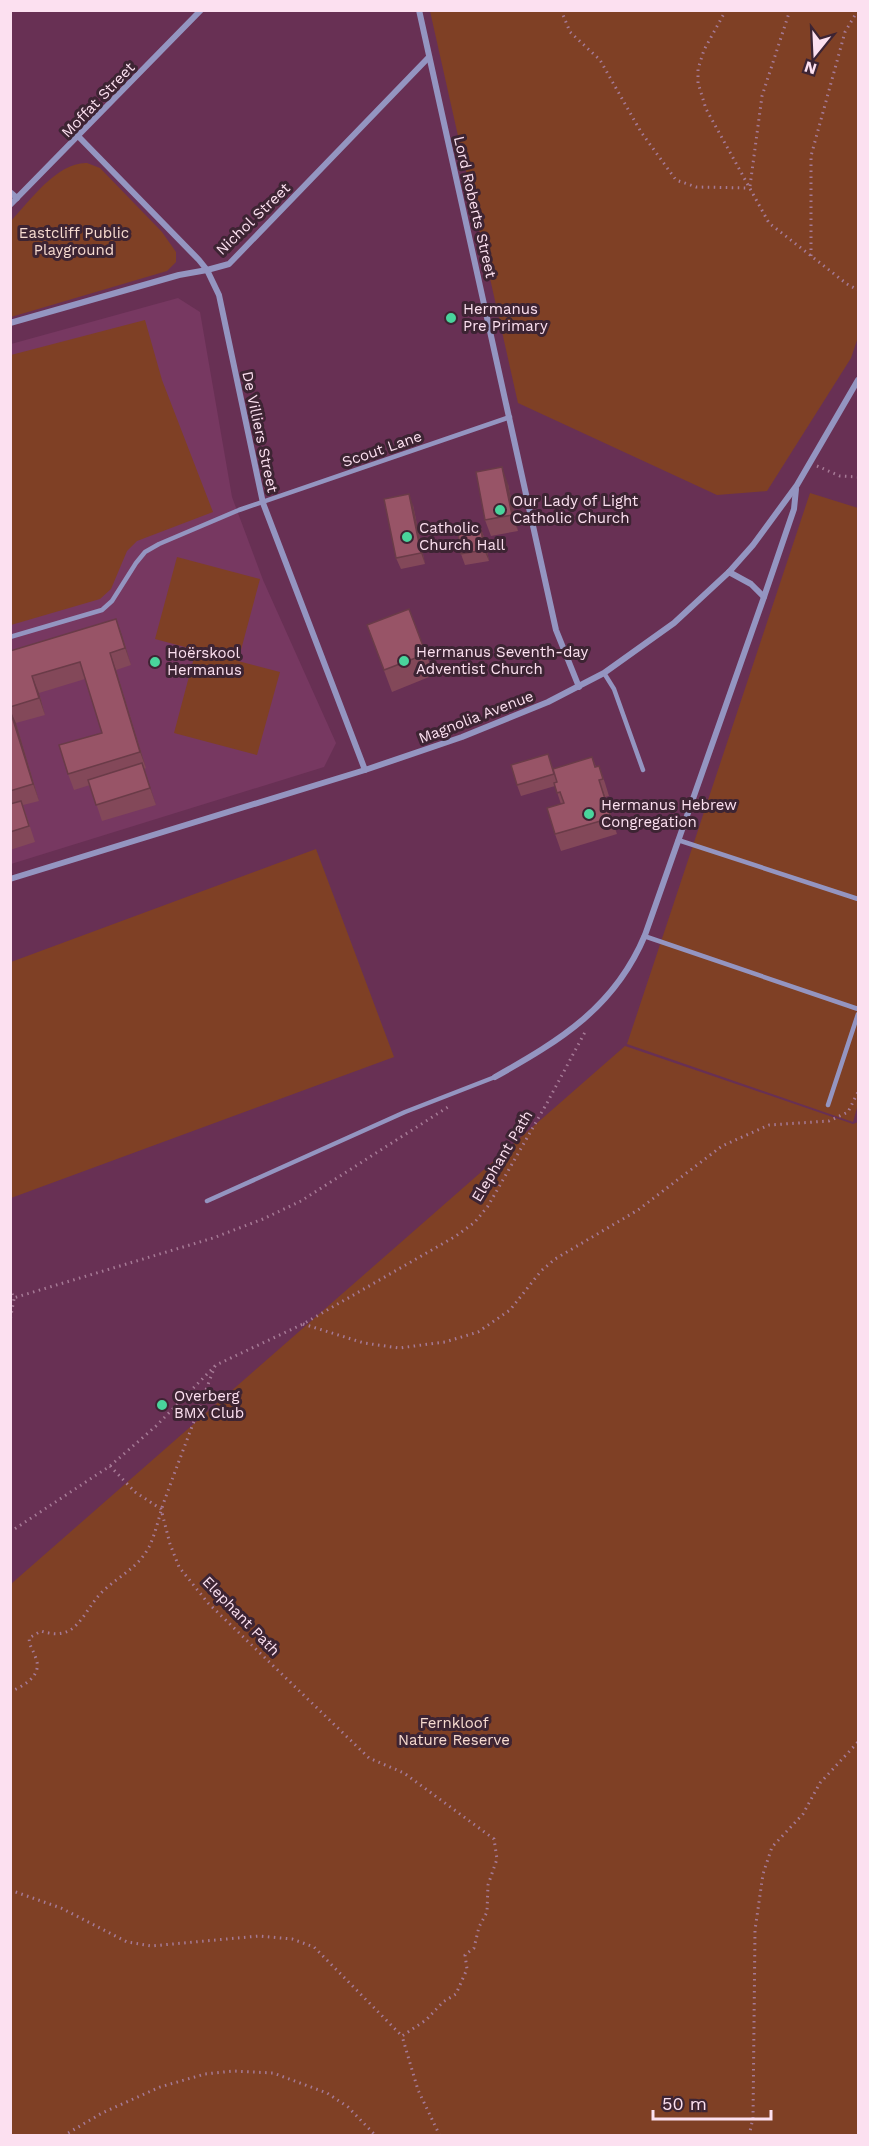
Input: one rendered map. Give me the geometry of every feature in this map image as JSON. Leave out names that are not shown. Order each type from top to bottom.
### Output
[{"type":"street","name":"Moffat Street","points":[[10,205],[201,10]]},
{"type":"street","name":"Lord Roberts Street","points":[[419,10],[556,630],[579,687]]},
{"type":"street","name":"Nichol Street","points":[[10,323],[179,274],[229,264],[429,57]]},
{"type":"street","name":"De Villiers Street","points":[[78,136],[207,270],[219,295],[263,503],[365,771]]},
{"type":"street","points":[[10,192],[17,198]]},
{"type":"street","name":"Magnolia Avenue","points":[[10,879],[365,771],[473,733],[548,702],[604,673],[674,623],[729,572],[759,538],[797,485],[858,380]]},
{"type":"street","points":[[495,1077],[547,1046],[598,1007],[626,974],[644,936],[764,597],[794,509],[797,485]]},
{"type":"street","points":[[729,572],[751,584],[764,597]]},
{"type":"lane","name":"Scout Lane","points":[[10,637],[102,610],[112,601],[136,562],[145,552],[239,510],[510,417]]},
{"type":"lane","points":[[604,673],[614,688],[643,770]]},
{"type":"lane","points":[[678,840],[858,899]]},
{"type":"lane","points":[[644,936],[858,1009]]},
{"type":"lane","points":[[828,1105],[858,1014]]},
{"type":"lane","points":[[207,1201],[405,1112],[495,1077]]},
{"type":"path","points":[[561,10],[570,32],[600,60],[641,132],[676,180],[696,187],[749,188]]},
{"type":"path","points":[[726,10],[704,50],[698,69],[698,83],[706,109],[769,223],[847,284],[858,290]]},
{"type":"path","points":[[749,188],[762,96],[790,10]]},
{"type":"path","points":[[811,256],[812,156],[845,32],[858,10]]},
{"type":"path","points":[[811,462],[840,476],[858,477]]},
{"type":"path","name":"Elephant Path","points":[[10,1532],[110,1466],[156,1426],[216,1365],[303,1324],[456,1236],[476,1222],[488,1206],[548,1103],[588,1026]]},
{"type":"path","points":[[303,1324],[364,1343],[399,1348],[445,1342],[478,1332],[510,1310],[541,1272],[555,1260],[638,1210],[722,1146],[769,1125],[829,1121],[848,1112],[858,1092]]},
{"type":"path","points":[[12,1299],[213,1238],[263,1219],[301,1201],[456,1102]]},
{"type":"path","points":[[10,1288],[12,1299],[10,1321]]},
{"type":"path","points":[[10,1692],[33,1679],[36,1657],[29,1648],[29,1638],[40,1631],[51,1635],[64,1635],[76,1625],[103,1591],[129,1572],[149,1547],[161,1509],[216,1365]]},
{"type":"path","points":[[110,1466],[135,1492],[161,1509]]},
{"type":"path","name":"Elephant Path","points":[[161,1509],[179,1567],[208,1603],[369,1758],[404,1773],[494,1839],[497,1859],[488,1886],[487,1912],[479,1927],[474,1948],[465,1955],[467,1969],[456,1994],[443,2002],[426,2020],[402,2036]]},
{"type":"path","points":[[749,2136],[753,2118],[755,1930],[763,1875],[772,1846],[803,1814],[820,1783],[858,1742]]},
{"type":"path","points":[[10,1890],[61,1908],[127,1942],[151,1946],[259,1936],[292,1940],[314,1947],[402,2036],[418,2090],[440,2136]]},
{"type":"path","points":[[63,2136],[102,2112],[160,2087],[206,2074],[233,2071],[273,2073],[327,2093],[348,2107],[376,2136]]},
{"type":"shaded area","name":"Hoërskool Hermanus","points":[[178,298],[200,312],[232,497],[263,580],[336,743],[324,767],[11,864],[11,344]]},
{"type":"green space","points":[[430,11],[858,11],[858,337],[851,358],[767,491],[717,495],[518,403]]},
{"type":"green space","name":"Eastcliff Public Playground","points":[[87,163],[100,168],[162,232],[176,252],[176,262],[167,271],[11,317],[11,221],[55,176],[76,164]]},
{"type":"green space","points":[[145,320],[162,380],[213,512],[137,541],[127,551],[111,589],[100,599],[11,625],[11,355]]},
{"type":"green space","points":[[810,493],[858,508],[858,1104],[853,1122],[627,1044]]},
{"type":"green space","points":[[177,557],[260,579],[238,661],[280,672],[257,755],[174,733],[196,650],[155,639]]},
{"type":"green space","points":[[316,849],[394,1057],[11,1198],[11,962]]},
{"type":"green space","name":"Fernkloof Nature Reserve","points":[[625,1046],[853,1124],[858,1122],[858,2135],[11,2135],[11,1584]]},
{"type":"building","points":[[502,467],[512,515],[485,520],[476,472]]},
{"type":"building","name":"Catholic Church Hall","points":[[409,494],[421,553],[396,558],[384,499]]},
{"type":"building","points":[[481,529],[484,550],[461,554],[458,533]]},
{"type":"building","points":[[409,609],[426,654],[384,670],[367,625]]},
{"type":"building","points":[[116,619],[125,648],[110,653],[140,752],[68,774],[59,745],[102,733],[80,662],[32,676],[39,698],[10,707],[10,651]]},
{"type":"building","points":[[10,710],[33,784],[10,791]]},
{"type":"building","points":[[548,754],[554,774],[517,785],[511,765]]},
{"type":"building","name":"Hermanus Hebrew Congregation","points":[[592,757],[595,767],[599,766],[603,779],[599,780],[611,818],[555,834],[547,808],[564,803],[560,792],[557,793],[554,783],[557,782],[553,769]]},
{"type":"building","points":[[142,763],[150,788],[96,805],[88,780]]},
{"type":"building","points":[[21,801],[29,826],[10,832],[10,804]]},
{"type":"place","name":"Hermanus Pre Primary","points":[[451,318]]},
{"type":"place","name":"Our Lady of Light Catholic Church","points":[[500,510]]},
{"type":"place","name":"Catholic Church Hall","points":[[407,537]]},
{"type":"place","name":"Hermanus Seventh-day Adventist Church","points":[[404,661]]},
{"type":"place","name":"Hoërskool Hermanus","points":[[155,662]]},
{"type":"place","name":"Hermanus Hebrew Congregation","points":[[589,814]]},
{"type":"place","name":"Overberg BMX Club","points":[[162,1405]]}]
